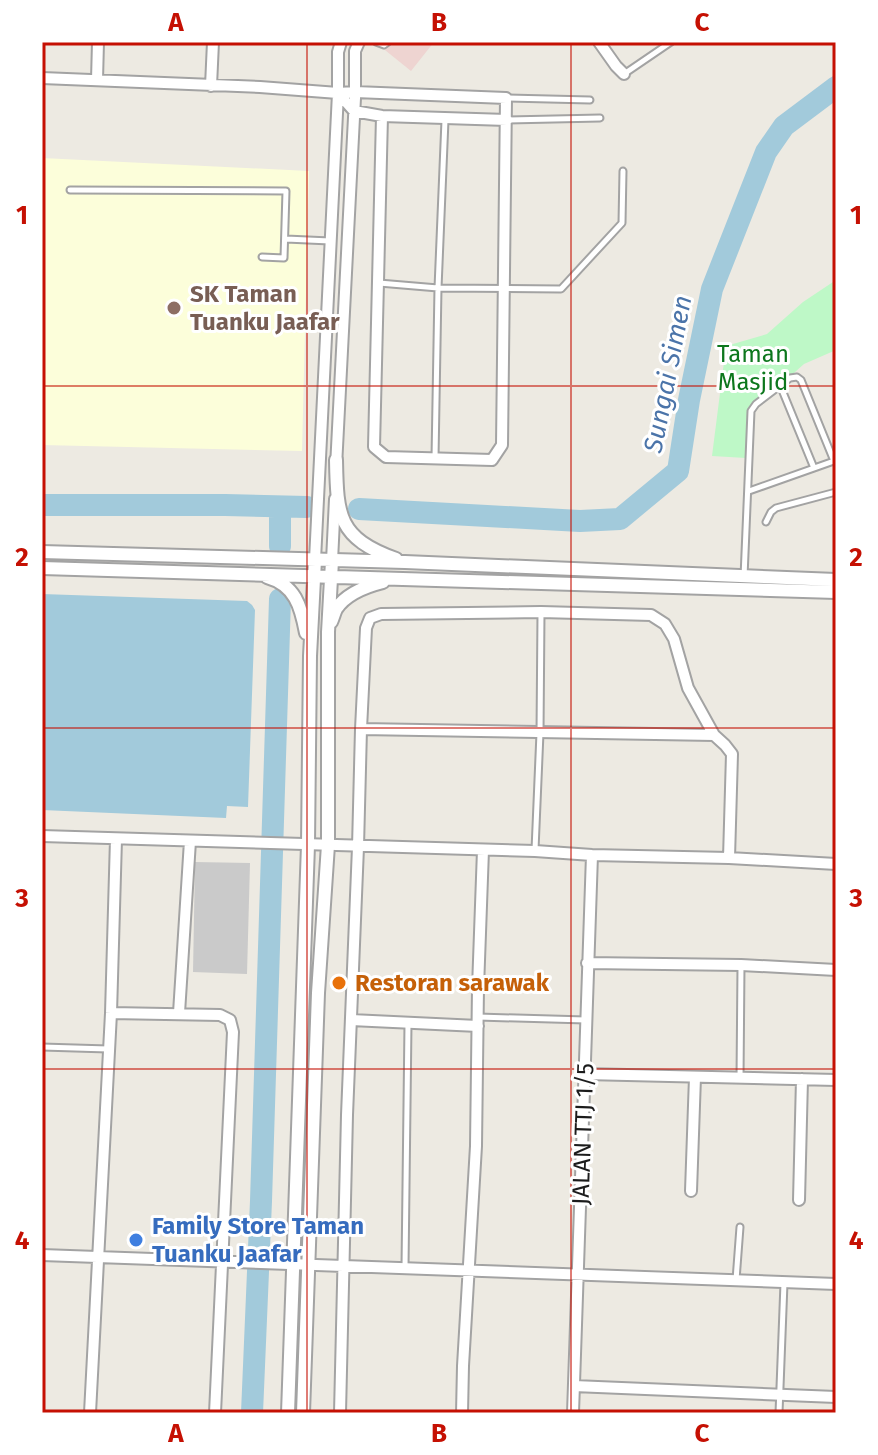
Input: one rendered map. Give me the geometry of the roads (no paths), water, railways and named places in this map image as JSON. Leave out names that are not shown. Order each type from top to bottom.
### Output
[{"type":"street","points":[[97,80],[98,42]]},
{"type":"street","points":[[211,86],[213,42]]},
{"type":"street","points":[[288,1413],[308,845],[310,656],[338,52],[341,42]]},
{"type":"street","points":[[303,1413],[318,993],[328,845],[328,632],[355,51],[359,42]]},
{"type":"street","points":[[599,42],[624,74]]},
{"type":"street","points":[[42,78],[506,98],[502,445],[492,460],[386,457],[374,447],[382,116]]},
{"type":"street","points":[[338,93],[354,111],[382,116],[507,120]]},
{"type":"street","points":[[336,460],[337,499],[351,533],[366,545],[405,562]]},
{"type":"street","points":[[42,552],[405,562],[836,580]]},
{"type":"street","points":[[42,568],[836,592]]},
{"type":"street","points":[[646,572],[646,586]]},
{"type":"street","points":[[256,574],[280,581],[295,597],[303,614],[310,656]]},
{"type":"street","points":[[328,632],[336,609],[355,592],[398,578]]},
{"type":"street","points":[[340,1413],[361,729],[366,628],[370,618],[381,614],[541,612],[651,615],[665,624],[674,639],[688,688],[714,735],[732,754],[729,858]]},
{"type":"street","points":[[361,729],[714,735]]},
{"type":"street","points":[[42,836],[258,841],[836,864]]},
{"type":"street","points":[[90,1413],[111,1013],[116,839]]},
{"type":"street","points":[[179,1013],[190,841]]},
{"type":"street","points":[[462,1413],[476,1146],[483,850]]},
{"type":"street","name":"JALAN TTJ 1/5","points":[[573,1413],[592,855]]},
{"type":"street","points":[[587,963],[836,970]]},
{"type":"street","points":[[111,1013],[220,1015],[230,1020],[233,1032],[228,1260],[215,1413]]},
{"type":"street","points":[[351,1020],[408,1023],[478,1021]]},
{"type":"street","points":[[585,1074],[836,1080]]},
{"type":"street","points":[[691,1191],[695,1077]]},
{"type":"street","points":[[799,1200],[802,1079]]},
{"type":"street","points":[[42,1255],[836,1284]]},
{"type":"street","points":[[574,1386],[836,1397]]},
{"type":"lane","points":[[376,42],[384,45],[388,42]]},
{"type":"lane","points":[[624,74],[671,42]]},
{"type":"lane","points":[[506,98],[590,100]]},
{"type":"lane","points":[[435,459],[445,118]]},
{"type":"lane","points":[[507,120],[600,118]]},
{"type":"lane","points":[[379,283],[438,288],[561,289],[622,223],[623,171]]},
{"type":"lane","points":[[70,190],[286,191],[284,258],[262,257]]},
{"type":"lane","points":[[286,239],[331,241]]},
{"type":"lane","points":[[743,590],[751,411],[780,385],[797,377],[801,380],[835,461],[749,491]]},
{"type":"lane","points":[[780,385],[814,468]]},
{"type":"lane","points":[[766,522],[776,508],[836,492]]},
{"type":"lane","points":[[535,851],[541,612]]},
{"type":"lane","points":[[740,1079],[741,965]]},
{"type":"lane","points":[[478,1021],[587,1020]]},
{"type":"lane","points":[[405,1267],[408,1023]]},
{"type":"lane","points":[[42,1047],[109,1049]]},
{"type":"lane","points":[[736,1280],[740,1227]]},
{"type":"lane","points":[[779,1413],[785,1282]]},
{"type":"water","points":[[42,594],[247,601],[252,605],[255,610],[248,807],[227,806],[226,818],[42,810]]},
{"type":"waterway","name":"Sungai Simen","points":[[359,509],[580,521],[620,519],[678,471],[712,289],[766,152],[784,126],[836,87]]},
{"type":"waterway","name":"Sungai Simen","points":[[42,505],[307,507]]},
{"type":"waterway","points":[[280,507],[280,546]]},
{"type":"waterway","points":[[252,1413],[280,599]]},
{"type":"place","name":"SK Taman Tuanku Jaafar","points":[[174,308]]},
{"type":"place","name":"Restoran sarawak","points":[[339,983]]},
{"type":"place","name":"Family Store Taman Tuanku Jaafar","points":[[136,1240]]},
{"type":"park label","name":"Taman Masjid","points":[[753,368]]}]
